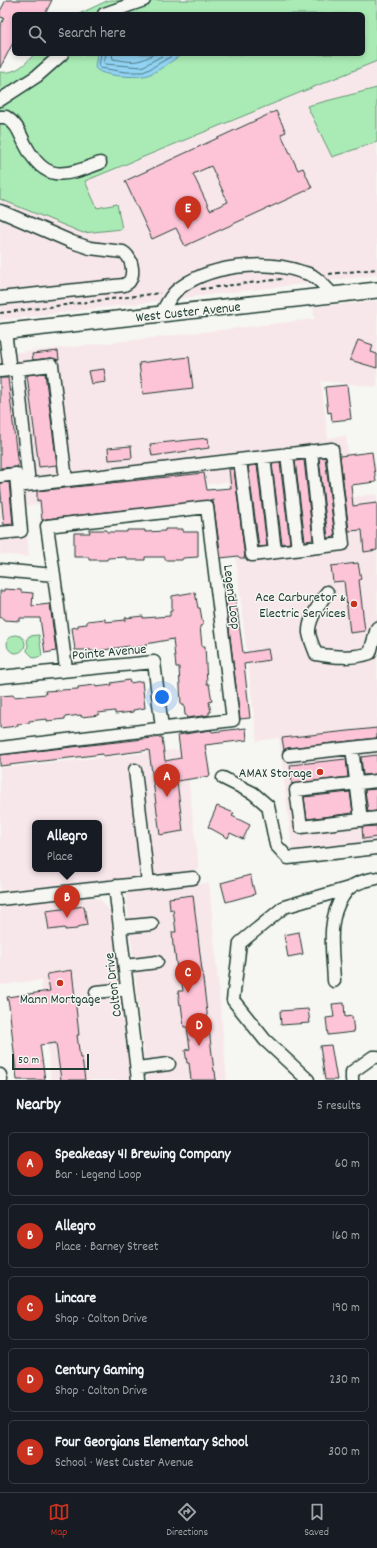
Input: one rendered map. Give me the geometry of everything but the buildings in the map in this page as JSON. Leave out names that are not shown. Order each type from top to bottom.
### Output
[{"type":"main road","name":"West Custer Avenue","points":[[3,332],[377,290]]},
{"type":"street","points":[[110,12],[144,0]]},
{"type":"street","points":[[0,100],[37,76],[60,56]]},
{"type":"street","points":[[0,117],[6,117],[15,123],[33,158],[49,172],[63,174],[76,172],[100,163]]},
{"type":"street","points":[[0,211],[74,243],[90,248],[123,252],[130,260],[132,274],[129,282],[124,285],[0,298]]},
{"type":"street","points":[[161,314],[175,292],[189,282],[208,274],[232,268],[257,265],[290,268],[313,276],[333,295]]},
{"type":"street","points":[[0,533],[22,531],[23,485],[3,332]]},
{"type":"street","points":[[9,370],[52,365],[66,480]]},
{"type":"street","points":[[23,485],[332,449],[343,544],[252,555],[240,460]]},
{"type":"street","points":[[311,451],[322,547]]},
{"type":"street","points":[[287,454],[298,549]]},
{"type":"street","points":[[264,457],[275,552]]},
{"type":"street","points":[[0,476],[16,474],[23,485]]},
{"type":"street","name":"Legend Loop","points":[[0,748],[233,720],[207,507],[47,526],[54,575]]},
{"type":"street","points":[[0,570],[54,575],[66,669]]},
{"type":"street","points":[[327,592],[312,617],[309,633],[316,654],[333,657],[360,657],[370,653],[377,628]]},
{"type":"street","name":"Pointe Avenue","points":[[0,676],[154,662],[162,728]]},
{"type":"street","points":[[289,755],[377,745]]},
{"type":"street","points":[[352,748],[361,820]]},
{"type":"street","points":[[135,770],[148,883]]},
{"type":"street","points":[[223,778],[253,793],[268,806],[276,845],[288,858],[377,848]]},
{"type":"street","points":[[377,781],[296,790],[301,826],[377,818]]},
{"type":"street","points":[[0,899],[193,878]]},
{"type":"street","points":[[308,1080],[265,1040],[233,1000],[240,943],[284,907],[349,888],[362,881],[377,878]]},
{"type":"street","name":"Colton Drive","points":[[115,886],[137,1074]]},
{"type":"street","points":[[334,980],[332,933],[334,918],[340,901],[349,888]]},
{"type":"street","points":[[120,927],[152,924]]},
{"type":"street","points":[[125,966],[157,962]]},
{"type":"street","points":[[96,992],[127,989]]},
{"type":"street","points":[[352,1080],[352,1072],[374,1057],[377,1057]]},
{"type":"street","points":[[137,1074],[169,1064]]},
{"type":"street","points":[[0,1075],[1,1080]]},
{"type":"path","points":[[324,275],[377,268]]},
{"type":"path","points":[[197,289],[289,278]]},
{"type":"path","points":[[0,313],[161,293]]},
{"type":"shaded area","points":[[377,61],[377,275],[0,320],[0,124],[97,177]]},
{"type":"shaded area","points":[[377,301],[377,387],[321,381],[328,438],[346,436],[353,497],[377,494],[377,849],[293,859],[279,738],[257,741],[227,482],[25,506],[29,557],[0,554],[0,354],[314,319],[313,307]]},
{"type":"shaded area","points":[[185,749],[199,870],[0,891],[0,768]]},
{"type":"shaded area","points":[[209,883],[227,1080],[147,1080],[126,895],[130,892]]},
{"type":"shaded area","points":[[88,895],[101,900],[110,911],[132,1080],[51,1080],[41,980],[0,985],[0,906]]},
{"type":"green space","points":[[109,0],[377,0],[377,61],[85,181],[97,208],[117,204],[122,229],[83,233],[0,199],[0,72],[10,72],[15,70],[27,62],[32,56],[365,56],[365,12],[83,12]]},
{"type":"green space","points":[[377,88],[377,142],[332,157],[307,106]]},
{"type":"green space","points":[[12,635],[20,635],[25,640],[23,651],[20,653],[12,653],[7,648],[7,640]]},
{"type":"green space","points":[[39,635],[42,656],[34,658],[27,651],[27,639],[29,636]]},
{"type":"water","points":[[97,56],[180,56],[160,69],[143,76],[111,75],[103,73],[95,67]]},
{"type":"place","name":"Four Georgians Elementary School","points":[[188,229]]},
{"type":"place","name":"Ace Carburetor & Electric Services","points":[[354,604]]},
{"type":"place","name":"AMAX Storage","points":[[320,772]]},
{"type":"place","name":"Speakeasy 41 Brewing Company","points":[[167,797]]},
{"type":"place","name":"Allegro","points":[[67,918]]},
{"type":"place","name":"Mann Mortgage","points":[[60,983]]},
{"type":"place","name":"Lincare","points":[[188,993]]},
{"type":"place","name":"Century Gaming","points":[[199,1046]]}]
